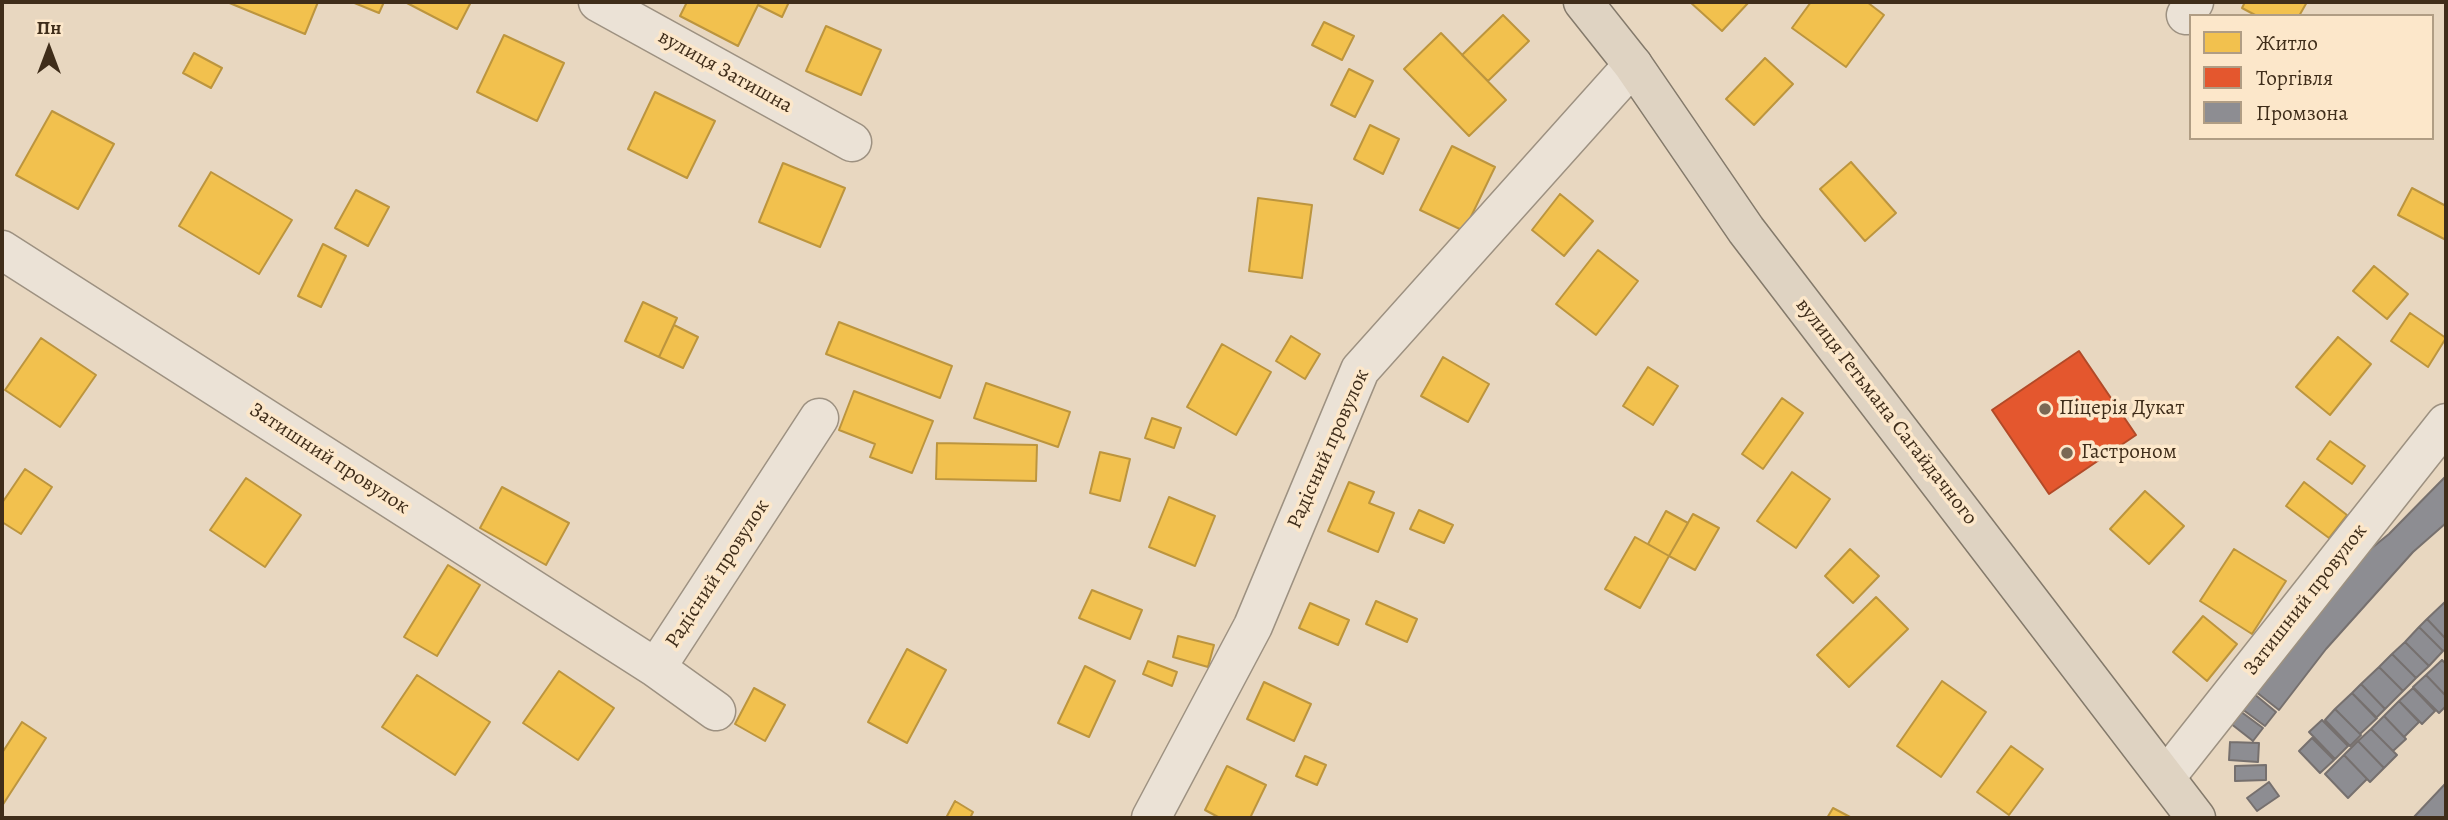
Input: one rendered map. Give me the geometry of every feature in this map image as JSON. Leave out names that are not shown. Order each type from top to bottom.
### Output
[{"type":"main road","name":"вулиця Гетьмана Сагайдачного","points":[[1583,2],[1633,65],[1746,230],[2196,818]]},
{"type":"street","name":"вулиця Затишна","points":[[598,2],[852,142]]},
{"type":"street","name":"Радісний провулок","points":[[1151,818],[1253,626],[1360,370],[1633,65]]},
{"type":"street","name":"Затишний провулок","points":[[2,250],[656,668]]},
{"type":"street","name":"Радісний провулок","points":[[716,711],[656,668],[820,418]]},
{"type":"street","name":"Затишний провулок","points":[[2166,777],[2446,423]]},
{"type":"building: Житло","points":[[227,2],[318,2],[305,34]]},
{"type":"building: Житло","points":[[352,2],[384,2],[379,13]]},
{"type":"building: Житло","points":[[405,2],[471,2],[457,29]]},
{"type":"building: Житло","points":[[687,2],[789,2],[782,17],[758,5],[738,46],[680,16]]},
{"type":"building: Житло","points":[[1690,2],[1749,2],[1722,31]]},
{"type":"building: Житло","points":[[1811,2],[1867,2],[1884,15],[1846,67],[1792,28]]},
{"type":"building: Житло","points":[[2245,2],[2307,2],[2300,14],[2253,14],[2242,8]]},
{"type":"building: Житло","points":[[1503,15],[1529,41],[1488,81],[1462,55]]},
{"type":"building: Житло","points":[[1324,22],[1354,36],[1342,60],[1312,45]]},
{"type":"building: Житло","points":[[826,26],[881,50],[861,95],[806,71]]},
{"type":"building: Житло","points":[[1441,33],[1506,100],[1469,136],[1404,69]]},
{"type":"building: Житло","points":[[504,35],[564,63],[537,121],[477,92]]},
{"type":"building: Житло","points":[[194,53],[222,68],[211,88],[183,73]]},
{"type":"building: Житло","points":[[1765,58],[1793,84],[1754,125],[1726,99]]},
{"type":"building: Житло","points":[[1349,69],[1373,81],[1355,117],[1331,105]]},
{"type":"building: Житло","points":[[655,92],[715,121],[687,178],[628,149]]},
{"type":"building: Житло","points":[[52,111],[114,144],[78,209],[16,175]]},
{"type":"building: Житло","points":[[1370,125],[1399,139],[1383,174],[1354,159]]},
{"type":"building: Житло","points":[[1452,146],[1495,167],[1464,231],[1420,210]]},
{"type":"building: Житло","points":[[1851,162],[1896,213],[1865,241],[1820,189]]},
{"type":"building: Житло","points":[[783,163],[845,188],[820,247],[759,222]]},
{"type":"building: Житло","points":[[211,172],[292,220],[259,274],[179,226]]},
{"type":"building: Житло","points":[[2412,188],[2446,206],[2446,240],[2398,215]]},
{"type":"building: Житло","points":[[356,190],[389,207],[368,246],[335,228]]},
{"type":"building: Житло","points":[[1560,194],[1593,221],[1564,256],[1532,230]]},
{"type":"building: Житло","points":[[1258,198],[1312,205],[1302,278],[1249,271]]},
{"type":"building: Житло","points":[[323,244],[346,256],[321,307],[298,296]]},
{"type":"building: Житло","points":[[1598,250],[1638,281],[1596,335],[1556,304]]},
{"type":"building: Житло","points":[[2374,266],[2408,294],[2387,319],[2353,291]]},
{"type":"building: Житло","points":[[643,302],[677,318],[659,357],[625,341]]},
{"type":"building: Житло","points":[[2410,313],[2446,338],[2428,367],[2391,341]]},
{"type":"building: Житло","points":[[839,322],[952,366],[940,398],[826,354]]},
{"type":"building: Житло","points":[[674,325],[698,337],[683,368],[659,357]]},
{"type":"building: Житло","points":[[1291,336],[1320,354],[1305,379],[1276,361]]},
{"type":"building: Житло","points":[[2338,337],[2371,364],[2330,415],[2296,387]]},
{"type":"building: Житло","points":[[41,338],[96,375],[60,427],[5,390]]},
{"type":"building: Житло","points":[[1222,344],[1271,372],[1236,435],[1187,407]]},
{"type":"building: Житло","points":[[1443,357],[1489,384],[1468,422],[1421,396]]},
{"type":"building: Житло","points":[[1648,367],[1678,386],[1653,425],[1623,406]]},
{"type":"building: Житло","points":[[986,383],[1070,412],[1058,447],[974,418]]},
{"type":"building: Житло","points":[[854,391],[933,421],[912,473],[870,457],[875,444],[839,430]]},
{"type":"building: Житло","points":[[1782,398],[1803,413],[1763,469],[1742,454]]},
{"type":"building: Житло","points":[[1152,418],[1181,428],[1174,448],[1145,438]]},
{"type":"building: Житло","points":[[2330,441],[2365,466],[2352,484],[2317,459]]},
{"type":"building: Житло","points":[[937,443],[1037,445],[1036,481],[936,479]]},
{"type":"building: Житло","points":[[1100,452],[1130,459],[1120,501],[1090,493]]},
{"type":"building: Житло","points":[[25,469],[52,487],[21,534],[2,522],[2,503]]},
{"type":"building: Житло","points":[[1792,472],[1830,499],[1796,548],[1757,521]]},
{"type":"building: Житло","points":[[246,478],[301,515],[265,567],[210,530]]},
{"type":"building: Житло","points":[[1349,482],[1374,492],[1369,503],[1394,513],[1378,552],[1328,531]]},
{"type":"building: Житло","points":[[2304,482],[2347,515],[2329,538],[2286,506]]},
{"type":"building: Житло","points":[[502,487],[569,523],[546,565],[480,528]]},
{"type":"building: Житло","points":[[2145,491],[2184,526],[2149,564],[2110,529]]},
{"type":"building: Житло","points":[[1169,497],[1215,516],[1195,566],[1149,547]]},
{"type":"building: Житло","points":[[1419,510],[1453,525],[1444,543],[1410,529]]},
{"type":"building: Житло","points":[[1666,511],[1688,523],[1669,556],[1648,544]]},
{"type":"building: Житло","points":[[1693,514],[1719,528],[1695,570],[1669,556]]},
{"type":"building: Житло","points":[[1635,537],[1669,556],[1640,608],[1605,589]]},
{"type":"building: Житло","points":[[1850,549],[1879,576],[1853,603],[1825,576]]},
{"type":"building: Житло","points":[[2234,549],[2286,581],[2252,634],[2200,601]]},
{"type":"building: Житло","points":[[448,565],[480,585],[437,656],[404,637]]},
{"type":"building: Житло","points":[[1092,590],[1142,610],[1130,639],[1079,618]]},
{"type":"building: Житло","points":[[1876,597],[1908,629],[1849,687],[1817,655]]},
{"type":"building: Житло","points":[[1376,601],[1417,619],[1407,642],[1366,624]]},
{"type":"building: Житло","points":[[1310,603],[1349,620],[1338,645],[1299,628]]},
{"type":"building: Житло","points":[[2203,616],[2237,644],[2207,681],[2173,652]]},
{"type":"building: Житло","points":[[1178,636],[1214,645],[1208,667],[1173,657]]},
{"type":"building: Житло","points":[[907,649],[946,670],[907,743],[868,722]]},
{"type":"building: Житло","points":[[1148,661],[1177,672],[1172,686],[1143,674]]},
{"type":"building: Житло","points":[[1085,666],[1115,681],[1089,737],[1058,723]]},
{"type":"building: Житло","points":[[559,671],[614,708],[578,760],[523,723]]},
{"type":"building: Житло","points":[[417,675],[490,722],[455,775],[382,727]]},
{"type":"building: Житло","points":[[1942,681],[1986,712],[1941,777],[1897,746]]},
{"type":"building: Житло","points":[[1264,682],[1311,704],[1294,741],[1247,719]]},
{"type":"building: Житло","points":[[754,688],[785,705],[765,741],[735,724]]},
{"type":"building: Житло","points":[[22,722],[46,738],[2,806],[2,753]]},
{"type":"building: Житло","points":[[2011,746],[2043,769],[2009,815],[1977,792]]},
{"type":"building: Житло","points":[[1305,756],[1326,765],[1317,785],[1296,776]]},
{"type":"building: Житло","points":[[1227,766],[1266,785],[1250,818],[1220,818],[1205,810]]},
{"type":"building: Житло","points":[[955,801],[973,812],[970,818],[946,818]]},
{"type":"building: Житло","points":[[1833,808],[1852,818],[1827,818]]},
{"type":"building: Торгівля","points":[[2079,351],[2136,435],[2049,494],[1992,410]]},
{"type":"building: Промзона","points":[[2446,476],[2446,523],[2413,552],[2326,649],[2279,710],[2255,691],[2362,556],[2389,534]]},
{"type":"building: Промзона","points":[[2446,601],[2446,639],[2427,619]]},
{"type":"building: Промзона","points":[[2427,619],[2446,639],[2446,649],[2443,651],[2419,627]]},
{"type":"building: Промзона","points":[[2419,627],[2443,651],[2429,666],[2405,642]]},
{"type":"building: Промзона","points":[[2405,642],[2429,666],[2416,678],[2392,654]]},
{"type":"building: Промзона","points":[[2392,654],[2416,678],[2403,691],[2379,667]]},
{"type":"building: Промзона","points":[[2442,660],[2446,664],[2446,696],[2426,675]]},
{"type":"building: Промзона","points":[[2379,667],[2403,691],[2385,709],[2361,684]]},
{"type":"building: Промзона","points":[[2426,675],[2446,696],[2446,706],[2439,713],[2413,687]]},
{"type":"building: Промзона","points":[[2361,684],[2385,709],[2376,718],[2352,693]]},
{"type":"building: Промзона","points":[[2413,688],[2435,711],[2422,724],[2399,701]]},
{"type":"building: Промзона","points":[[2253,693],[2276,712],[2265,726],[2242,709]]},
{"type":"building: Промзона","points":[[2352,693],[2377,718],[2360,734],[2335,709]]},
{"type":"building: Промзона","points":[[2399,701],[2419,722],[2404,737],[2384,716]]},
{"type":"building: Промзона","points":[[2335,709],[2361,735],[2350,746],[2325,720]]},
{"type":"building: Промзона","points":[[2240,711],[2263,728],[2253,741],[2230,723]]},
{"type":"building: Промзона","points":[[2384,716],[2406,739],[2393,751],[2371,729]]},
{"type":"building: Промзона","points":[[2322,720],[2348,746],[2335,759],[2309,732]]},
{"type":"building: Промзона","points":[[2371,729],[2397,755],[2384,768],[2358,741]]},
{"type":"building: Промзона","points":[[2312,738],[2334,760],[2320,773],[2299,751]]},
{"type":"building: Промзона","points":[[2358,741],[2384,768],[2370,782],[2344,755]]},
{"type":"building: Промзона","points":[[2230,742],[2259,743],[2258,762],[2229,760]]},
{"type":"building: Промзона","points":[[2344,755],[2367,779],[2348,798],[2325,774]]},
{"type":"building: Промзона","points":[[2266,765],[2266,780],[2235,781],[2235,766]]},
{"type":"building: Промзона","points":[[2269,782],[2279,796],[2257,811],[2247,798]]},
{"type":"building: Промзона","points":[[2446,783],[2446,818],[2413,818]]},
{"type":"place","name":"Піцерія Дукат","points":[[2045,409]]},
{"type":"place","name":"Гастроном","points":[[2067,453]]}]
